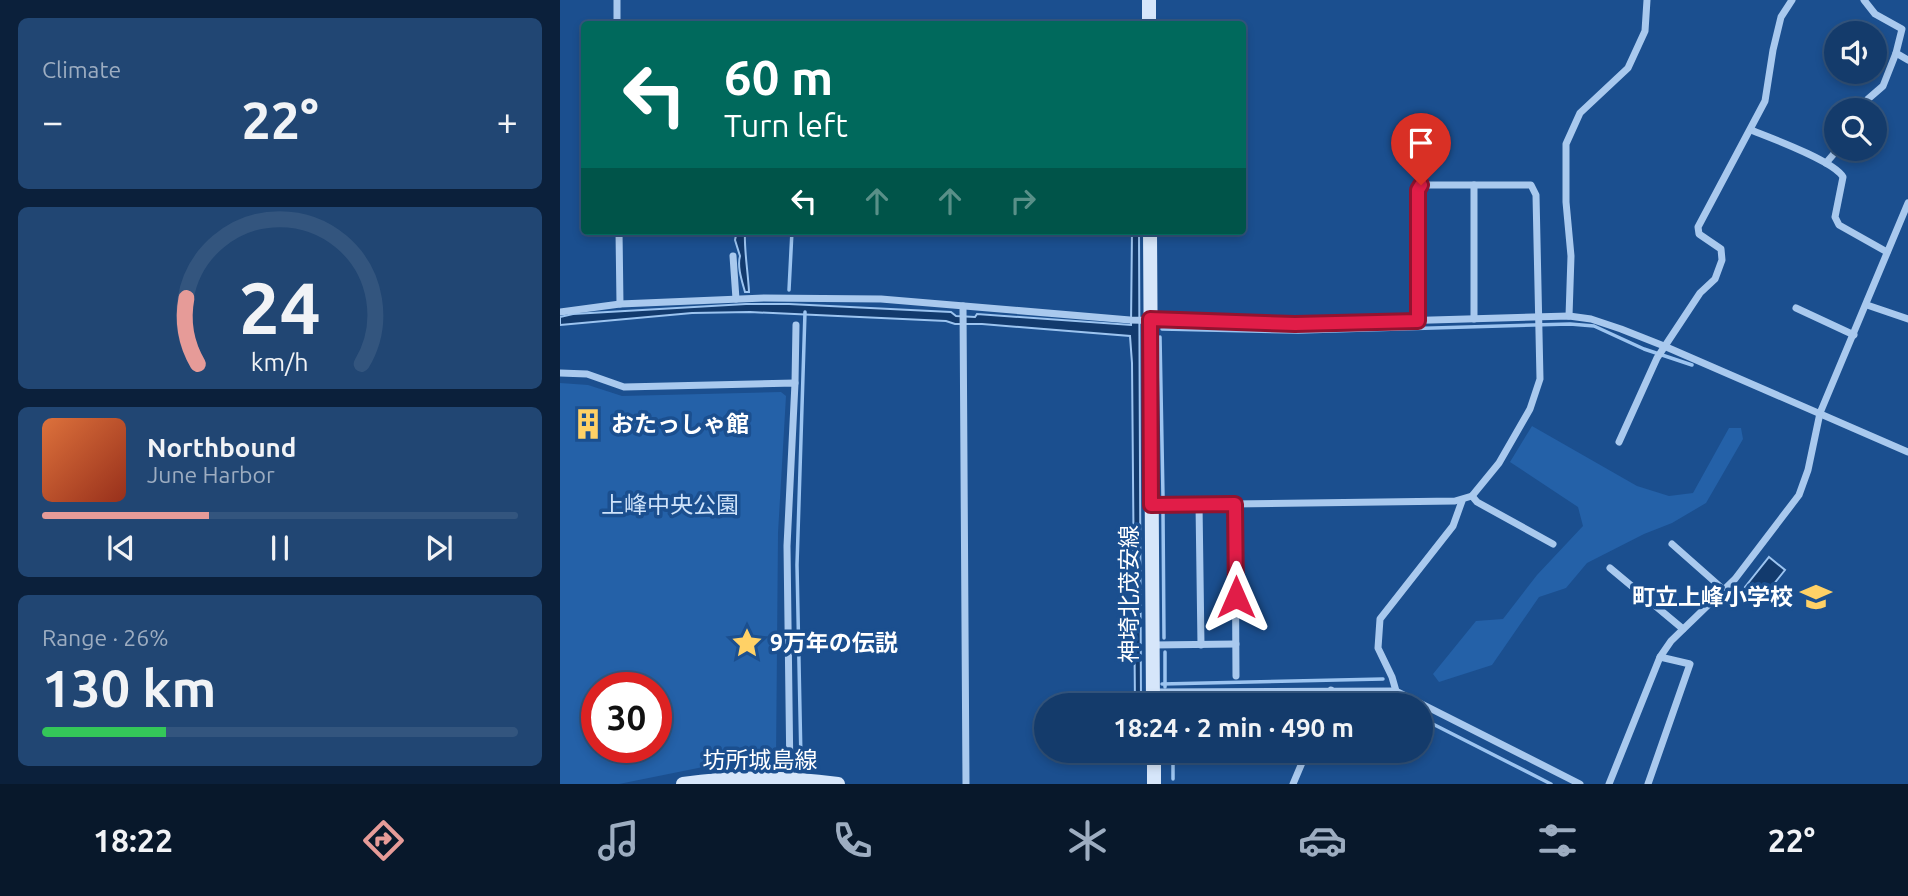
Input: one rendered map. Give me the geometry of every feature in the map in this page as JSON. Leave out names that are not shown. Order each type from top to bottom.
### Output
[{"type":"main road","points":[[1149,0],[1149,21]]},
{"type":"main road","name":"神埼北茂安線","points":[[1150,235],[1146,319],[1153,693]]},
{"type":"main road","points":[[1154,763],[1154,784]]},
{"type":"main road","name":"坊所城島線","points":[[683,784],[790,778],[838,784]]},
{"type":"street","points":[[617,0],[617,21]]},
{"type":"street","points":[[1569,316],[1571,256],[1566,202],[1566,144],[1580,113],[1628,68],[1645,30],[1647,0]]},
{"type":"street","points":[[1619,442],[1664,346],[1720,269],[1721,249],[1699,234],[1698,227],[1765,101],[1781,17],[1792,0]]},
{"type":"street","points":[[1864,0],[1875,13],[1902,30],[1883,86],[1869,98]]},
{"type":"street","points":[[1896,53],[1908,60]]},
{"type":"street","points":[[1751,130],[1840,171],[1843,177],[1835,218],[1839,225],[1887,252]]},
{"type":"street","points":[[1151,505],[1461,501],[1472,496],[1499,463],[1530,409],[1540,379],[1536,195],[1531,185],[1421,185],[1418,190],[1418,321]]},
{"type":"street","points":[[1474,185],[1474,319]]},
{"type":"street","points":[[1608,784],[1660,657],[1671,641],[1735,579],[1798,495],[1808,470],[1820,413],[1908,203]]},
{"type":"street","points":[[619,235],[620,304]]},
{"type":"street","points":[[733,256],[737,299]]},
{"type":"street","points":[[560,312],[620,304],[737,299],[881,299],[1130,320],[1295,324],[1569,316],[1591,319],[1664,346],[1908,452]]},
{"type":"street","points":[[1867,305],[1908,320]]},
{"type":"street","points":[[963,306],[966,784]]},
{"type":"street","points":[[1796,308],[1854,335]]},
{"type":"street","points":[[790,778],[787,546],[796,325]]},
{"type":"street","points":[[560,373],[587,374],[624,387],[795,383]]},
{"type":"street","points":[[1472,496],[1477,502],[1553,544]]},
{"type":"street","points":[[1396,691],[1378,648],[1380,619],[1453,526],[1461,501]]},
{"type":"street","points":[[1199,504],[1201,645]]},
{"type":"street","points":[[1235,504],[1236,676]]},
{"type":"street","points":[[1672,544],[1724,590]]},
{"type":"street","points":[[1610,568],[1683,629]]},
{"type":"street","points":[[1152,645],[1236,644]]},
{"type":"street","points":[[1648,784],[1690,664],[1660,657]]},
{"type":"street","points":[[1272,693],[1396,691],[1580,784]]},
{"type":"street","points":[[1293,784],[1302,763]]},
{"type":"green space","name":"上峰中央公園","points":[[560,383],[588,385],[622,396],[781,392],[786,396],[778,533],[776,759],[772,763],[741,762],[703,767],[619,784],[560,784]]},
{"type":"green space","points":[[1532,426],[1637,486],[1669,496],[1693,493],[1729,428],[1741,428],[1743,439],[1706,503],[1672,523],[1587,563],[1566,588],[1539,597],[1492,665],[1439,682],[1433,674],[1476,621],[1503,619],[1537,575],[1583,526],[1578,507],[1510,462]]},
{"type":"shaded area","points":[[736,235],[745,235],[749,292],[745,292],[740,274],[740,256]]},
{"type":"shaded area","points":[[1132,235],[1139,235],[1141,693],[1135,693],[1130,336],[955,324],[946,321],[750,312],[692,313],[560,325],[560,317],[573,314],[746,304],[951,312],[956,316],[975,317],[977,314],[1131,325]]},
{"type":"shaded area","points":[[1769,557],[1785,570],[1761,600],[1745,587]]},
{"type":"waterway","points":[[789,290],[792,235]]},
{"type":"waterway","points":[[801,761],[797,565],[805,312]]},
{"type":"waterway","points":[[1162,329],[1298,332],[1570,324],[1594,326],[1644,349],[1692,365]]},
{"type":"waterway","points":[[1160,337],[1163,497]]},
{"type":"waterway","points":[[1163,513],[1164,638]]},
{"type":"waterway","points":[[1165,652],[1165,687]]},
{"type":"waterway","points":[[1162,684],[1383,679]]},
{"type":"waterway","points":[[1433,724],[1551,784]]},
{"type":"waterway","points":[[1173,763],[1173,779]]},
{"type":"place","name":"おたっしゃ館","points":[[588,424]]},
{"type":"place","name":"町立上峰小学校","points":[[1816,597]]},
{"type":"place","name":"9万年の伝説","points":[[747,643]]},
{"type":"route","points":[[1236,597],[1235,504],[1151,505],[1150,319],[1295,324],[1418,321],[1418,190],[1421,185]]}]
